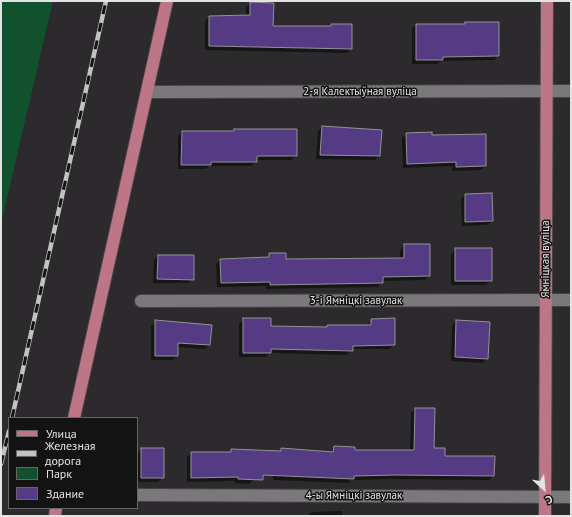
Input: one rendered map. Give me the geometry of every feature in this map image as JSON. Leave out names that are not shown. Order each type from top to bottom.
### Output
[{"type":"main road","points":[[74,417],[148,92],[167,1]]},
{"type":"main road","name":"Ямніцкая вуліца","points":[[545,516],[547,1]]},
{"type":"street","name":"2-я Калектыўная вуліца","points":[[148,92],[571,90]]},
{"type":"street","name":"3-і Ямніцкі завулак","points":[[141,301],[571,300]]},
{"type":"street","name":"4-ы Ямніцкі завулак","points":[[138,495],[571,497]]},
{"type":"green space","points":[[1,1],[53,1],[1,224]]},
{"type":"building","points":[[250,2],[274,3],[273,26],[331,26],[331,24],[352,24],[352,49],[209,46],[209,16],[250,15]]},
{"type":"building","points":[[465,22],[499,22],[499,56],[443,57],[443,60],[416,60],[416,24],[465,24]]},
{"type":"building","points":[[322,126],[382,130],[380,156],[320,155]]},
{"type":"building","points":[[234,129],[297,129],[297,156],[257,156],[257,162],[211,162],[211,165],[181,165],[182,131],[234,131]]},
{"type":"building","points":[[432,132],[432,135],[486,134],[486,166],[456,167],[456,162],[407,164],[406,133]]},
{"type":"building","points":[[492,193],[493,221],[465,222],[465,194]]},
{"type":"building","points":[[404,244],[430,244],[430,276],[383,277],[383,283],[270,285],[270,282],[221,283],[220,259],[269,257],[269,253],[286,253],[286,259],[404,258]]},
{"type":"building","points":[[455,248],[492,248],[492,281],[455,281]]},
{"type":"building","points":[[158,255],[194,255],[194,280],[157,279]]},
{"type":"building","points":[[243,318],[271,318],[271,326],[327,327],[327,325],[371,325],[371,319],[395,318],[395,345],[353,346],[353,351],[271,349],[271,353],[243,353]]},
{"type":"building","points":[[155,320],[212,325],[210,345],[178,343],[178,356],[155,356]]},
{"type":"building","points":[[456,320],[490,322],[488,359],[455,357]]},
{"type":"building","points":[[415,408],[435,408],[434,448],[445,448],[445,456],[495,456],[494,476],[396,475],[354,476],[354,479],[263,475],[263,480],[238,479],[238,477],[191,478],[191,452],[231,452],[231,449],[281,451],[281,448],[333,452],[334,446],[355,447],[355,450],[414,450]]},
{"type":"building","points":[[141,448],[164,448],[164,478],[141,478]]},
{"type":"railway","points":[[12,417],[106,1]]},
{"type":"railway","points":[[1,464],[8,435]]}]
